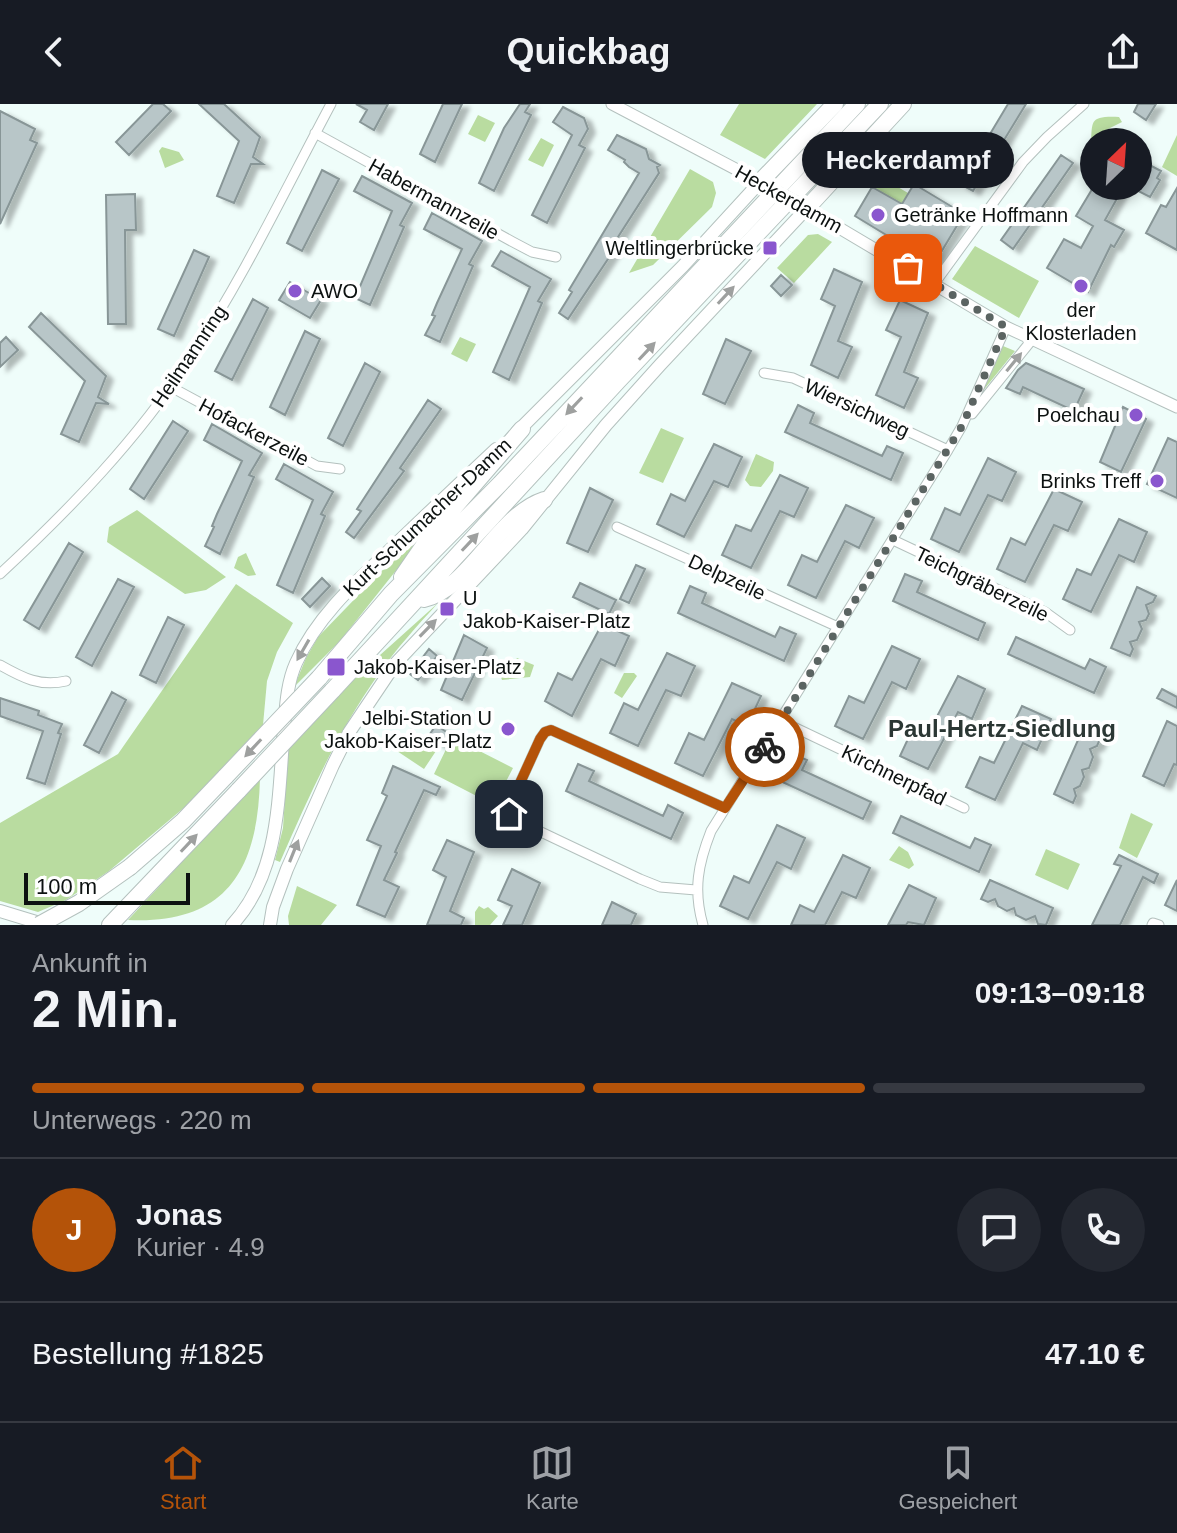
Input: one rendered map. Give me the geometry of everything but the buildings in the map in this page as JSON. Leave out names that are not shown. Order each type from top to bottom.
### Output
[{"type":"highway","points":[[764,184],[835,104]]},
{"type":"highway","points":[[39,925],[79,903],[130,867],[183,821],[327,669],[391,594],[510,473],[857,104]]},
{"type":"highway","points":[[110,925],[880,104]]},
{"type":"highway","points":[[803,206],[903,104]]},
{"type":"highway","points":[[391,594],[415,554],[522,429]]},
{"type":"highway","points":[[418,600],[434,596],[528,506],[544,500]]},
{"type":"main road","name":"Kurt-Schumacher-Damm","points":[[232,925],[249,905],[271,851],[287,701],[297,660],[314,633],[350,588],[502,443],[522,429],[764,184]]},
{"type":"main road","points":[[270,925],[273,907],[305,825],[350,731],[395,664],[483,572],[660,365],[803,206]]},
{"type":"main road","points":[[0,911],[46,925]]},
{"type":"street","name":"Heilmannring","points":[[0,574],[53,525],[171,387],[232,290],[331,104]]},
{"type":"street","name":"Heckerdamm","points":[[612,104],[803,206],[1031,341],[1177,407]]},
{"type":"street","points":[[934,284],[1023,162],[1084,104]]},
{"type":"street","name":"Habermannzeile","points":[[315,133],[532,252],[556,257]]},
{"type":"street","points":[[703,925],[696,890],[702,854],[711,831],[948,450],[962,426],[1006,327]]},
{"type":"street","points":[[962,426],[1031,341]]},
{"type":"street","name":"Wiersichweg","points":[[764,373],[793,378],[948,450]]},
{"type":"street","name":"Hofackerzeile","points":[[171,387],[310,462],[340,469]]},
{"type":"street","name":"Delpzeile","points":[[617,527],[838,627]]},
{"type":"street","name":"Teichgräberzeile","points":[[893,540],[1045,612],[1070,630]]},
{"type":"street","points":[[0,665],[37,683],[66,681]]},
{"type":"street","name":"Kirchnerpfad","points":[[781,721],[964,808]]},
{"type":"street","points":[[696,890],[660,887],[640,879],[520,822],[509,814],[510,805],[540,739],[551,730],[725,808]]},
{"type":"street","points":[[1152,925],[1159,925]]},
{"type":"green space","points":[[739,104],[817,104],[765,159],[720,135]]},
{"type":"green space","points":[[478,115],[495,123],[485,142],[468,134]]},
{"type":"green space","points":[[1103,117],[1119,117],[1122,122],[1110,128],[1092,128],[1094,121]]},
{"type":"green space","points":[[1177,135],[1177,176],[1162,167]]},
{"type":"green space","points":[[541,138],[554,145],[543,167],[528,160]]},
{"type":"green space","points":[[162,147],[179,152],[184,160],[165,168],[159,151]]},
{"type":"green space","points":[[690,169],[713,182],[716,193],[712,207],[653,265],[629,273]]},
{"type":"green space","points":[[879,176],[908,193],[902,204],[872,187]]},
{"type":"green space","points":[[818,234],[832,242],[794,283],[777,268],[808,235]]},
{"type":"green space","points":[[975,246],[1039,281],[1019,318],[952,279]]},
{"type":"green space","points":[[460,337],[476,344],[467,362],[451,354]]},
{"type":"green space","points":[[1003,346],[1015,351],[978,397]]},
{"type":"green space","points":[[661,428],[684,438],[663,483],[639,473]]},
{"type":"green space","points":[[756,454],[774,462],[773,471],[761,487],[750,486],[745,480]]},
{"type":"green space","points":[[460,490],[340,641],[294,687],[318,637]]},
{"type":"green space","points":[[137,510],[226,577],[206,590],[185,594],[107,542],[109,527]]},
{"type":"green space","points":[[246,553],[256,575],[248,576],[234,568],[238,557]]},
{"type":"green space","points":[[236,584],[293,623],[277,652],[267,681],[263,725],[186,806],[109,871],[66,900],[38,912],[0,901],[0,823],[118,754]]},
{"type":"green space","points":[[438,603],[392,656],[363,697],[324,766],[280,862],[275,860],[283,828],[288,750],[360,673]]},
{"type":"green space","points":[[517,658],[534,665],[530,677],[502,680],[498,669],[514,663]]},
{"type":"green space","points":[[624,673],[637,676],[622,698],[614,693]]},
{"type":"green space","points":[[409,734],[436,751],[424,769],[397,751]]},
{"type":"green space","points":[[452,737],[513,768],[494,805],[434,774]]},
{"type":"green space","points":[[260,778],[253,837],[245,862],[232,883],[215,900],[192,912],[163,919],[128,920]]},
{"type":"green space","points":[[1131,813],[1153,824],[1137,858],[1119,848]]},
{"type":"green space","points":[[899,846],[908,852],[914,865],[909,869],[889,860]]},
{"type":"green space","points":[[1046,849],[1080,864],[1068,890],[1035,875]]},
{"type":"green space","points":[[297,886],[337,905],[321,925],[289,925],[288,916]]},
{"type":"green space","points":[[479,906],[484,909],[488,907],[498,916],[490,925],[475,925],[475,912]]},
{"type":"way so far","points":[[765,747],[962,426],[1006,327],[908,268]]},
{"type":"place","name":"Getränke Hoffmann","points":[[878,215]]},
{"type":"place","name":"Weltlingerbrücke","points":[[770,248]]},
{"type":"place","name":"Heckerdampf","points":[[908,268]]},
{"type":"place","name":"der Klosterladen","points":[[1081,286]]},
{"type":"place","name":"AWO","points":[[295,291]]},
{"type":"place","name":"Poelchau","points":[[1136,415]]},
{"type":"place","name":"Brinks Treff","points":[[1157,481]]},
{"type":"place","name":"U Jakob-Kaiser-Platz","points":[[447,609]]},
{"type":"place","name":"Jakob-Kaiser-Platz","points":[[336,667]]},
{"type":"place","name":"Jelbi-Station U Jakob-Kaiser-Platz","points":[[508,729]]},
{"type":"district","name":"Paul-Hertz-Siedlung","points":[[1002,729]]},
{"type":"route","points":[[509,814],[510,805],[540,739],[551,730],[725,808],[765,747]]}]
